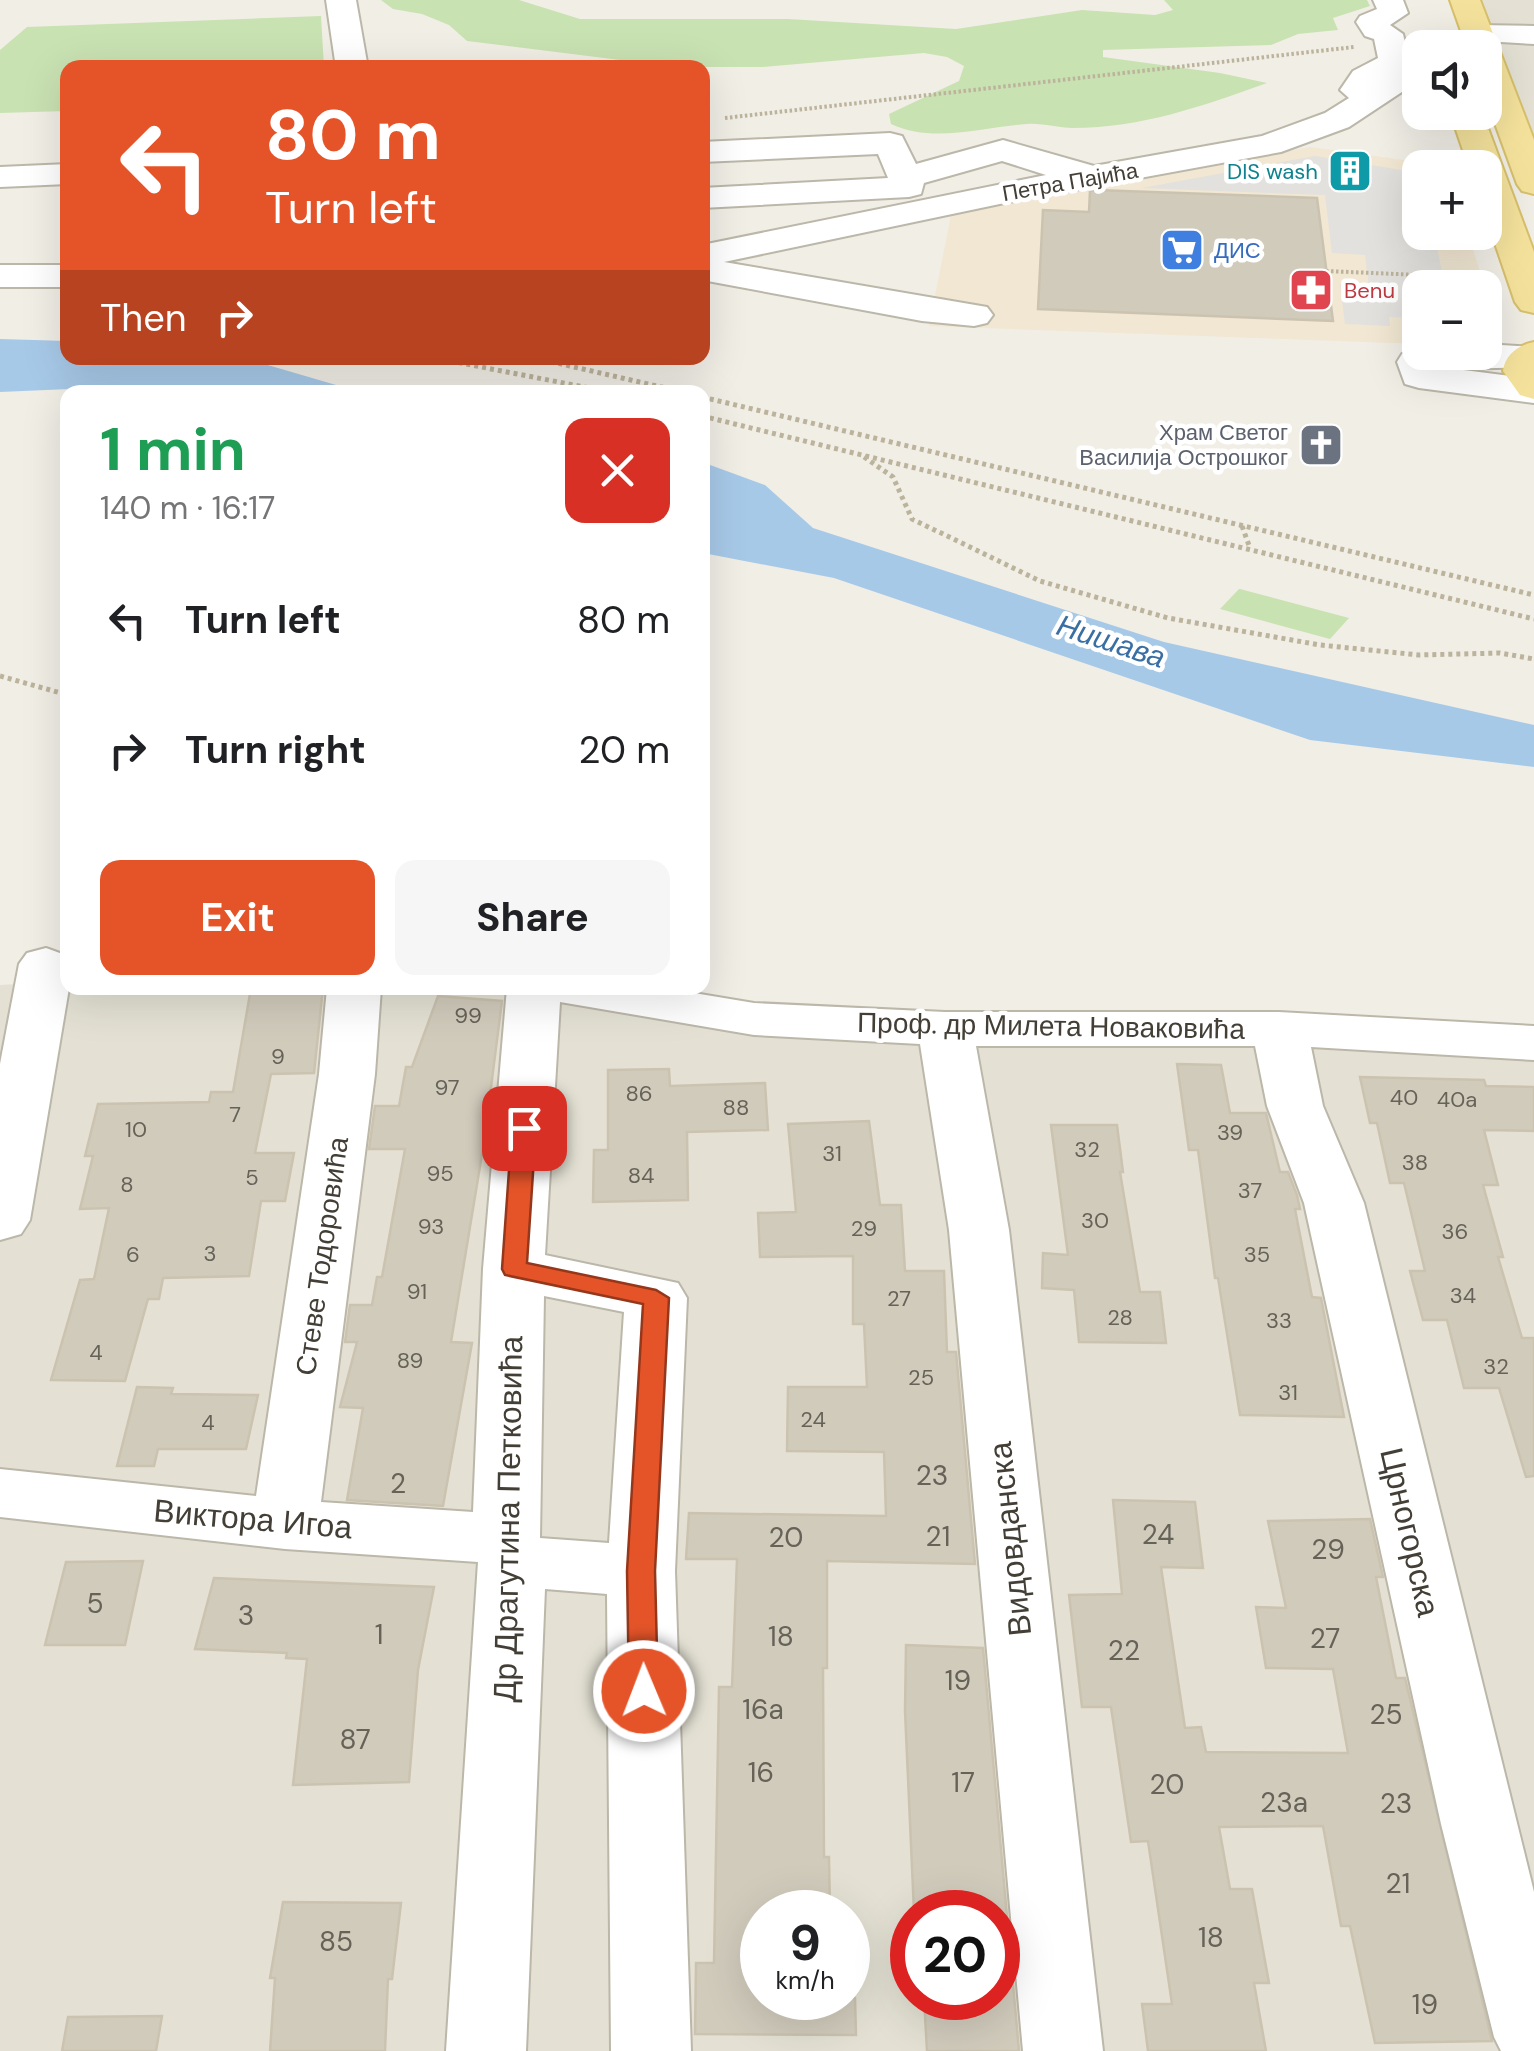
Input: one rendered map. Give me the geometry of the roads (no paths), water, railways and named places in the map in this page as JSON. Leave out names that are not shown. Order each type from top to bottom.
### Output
[{"type":"main road","points":[[1465,0],[1476,30]]},
{"type":"main road","points":[[1502,98],[1534,184]]},
{"type":"main road","points":[[1472,130],[1534,302]]},
{"type":"street","points":[[341,0],[351,60]]},
{"type":"street","points":[[906,178],[1003,150],[1071,172],[1280,132],[1338,106],[1364,78],[1394,62],[1388,34],[1376,30],[1371,22],[1393,12],[1388,0]]},
{"type":"street","points":[[1502,41],[1534,34]]},
{"type":"street","name":"Петра Пајића","points":[[710,255],[1014,191],[1269,146],[1322,128],[1402,77]]},
{"type":"street","points":[[710,152],[890,143],[910,187],[710,198]]},
{"type":"street","points":[[0,177],[60,174]]},
{"type":"street","points":[[802,238],[882,302]]},
{"type":"street","points":[[710,270],[974,315]]},
{"type":"street","points":[[0,276],[60,276]]},
{"type":"street","points":[[1456,370],[1533,372]]},
{"type":"street","points":[[0,1220],[38,965]]},
{"type":"street","name":"Стеве Тодоровића","points":[[286,1524],[348,1074],[354,995]]},
{"type":"street","name":"Др Драгутина Петковића","points":[[486,2051],[509,1550],[514,1269],[534,995]]},
{"type":"street","name":"Проф. др Милета Новаковића","points":[[612,995],[754,1019],[945,1029],[1280,1030],[1534,1043]]},
{"type":"street","name":"Видовданска","points":[[945,1029],[978,1230],[1063,2051]]},
{"type":"street","name":"Црногорска","points":[[1280,1030],[1294,1106],[1334,1202],[1478,1824],[1534,2037]]},
{"type":"street","points":[[514,1269],[656,1298],[641,1571],[651,2051]]},
{"type":"street","name":"Виктора Игоа","points":[[0,1494],[509,1550],[641,1571]]},
{"type":"water","points":[[0,339],[60,341],[60,365],[268,365],[336,385],[60,385],[60,389],[0,392]]},
{"type":"water","name":"Нишава","points":[[710,465],[765,485],[813,528],[1164,642],[1534,725],[1534,767],[1310,740],[834,578],[710,554]]},
{"type":"place","name":"DIS wash","points":[[1350,171]]},
{"type":"place","name":"ДИС","points":[[1182,250]]},
{"type":"place","name":"Benu","points":[[1311,290]]},
{"type":"place","name":"Храм Светог Василија Острошког","points":[[1321,445]]}]
